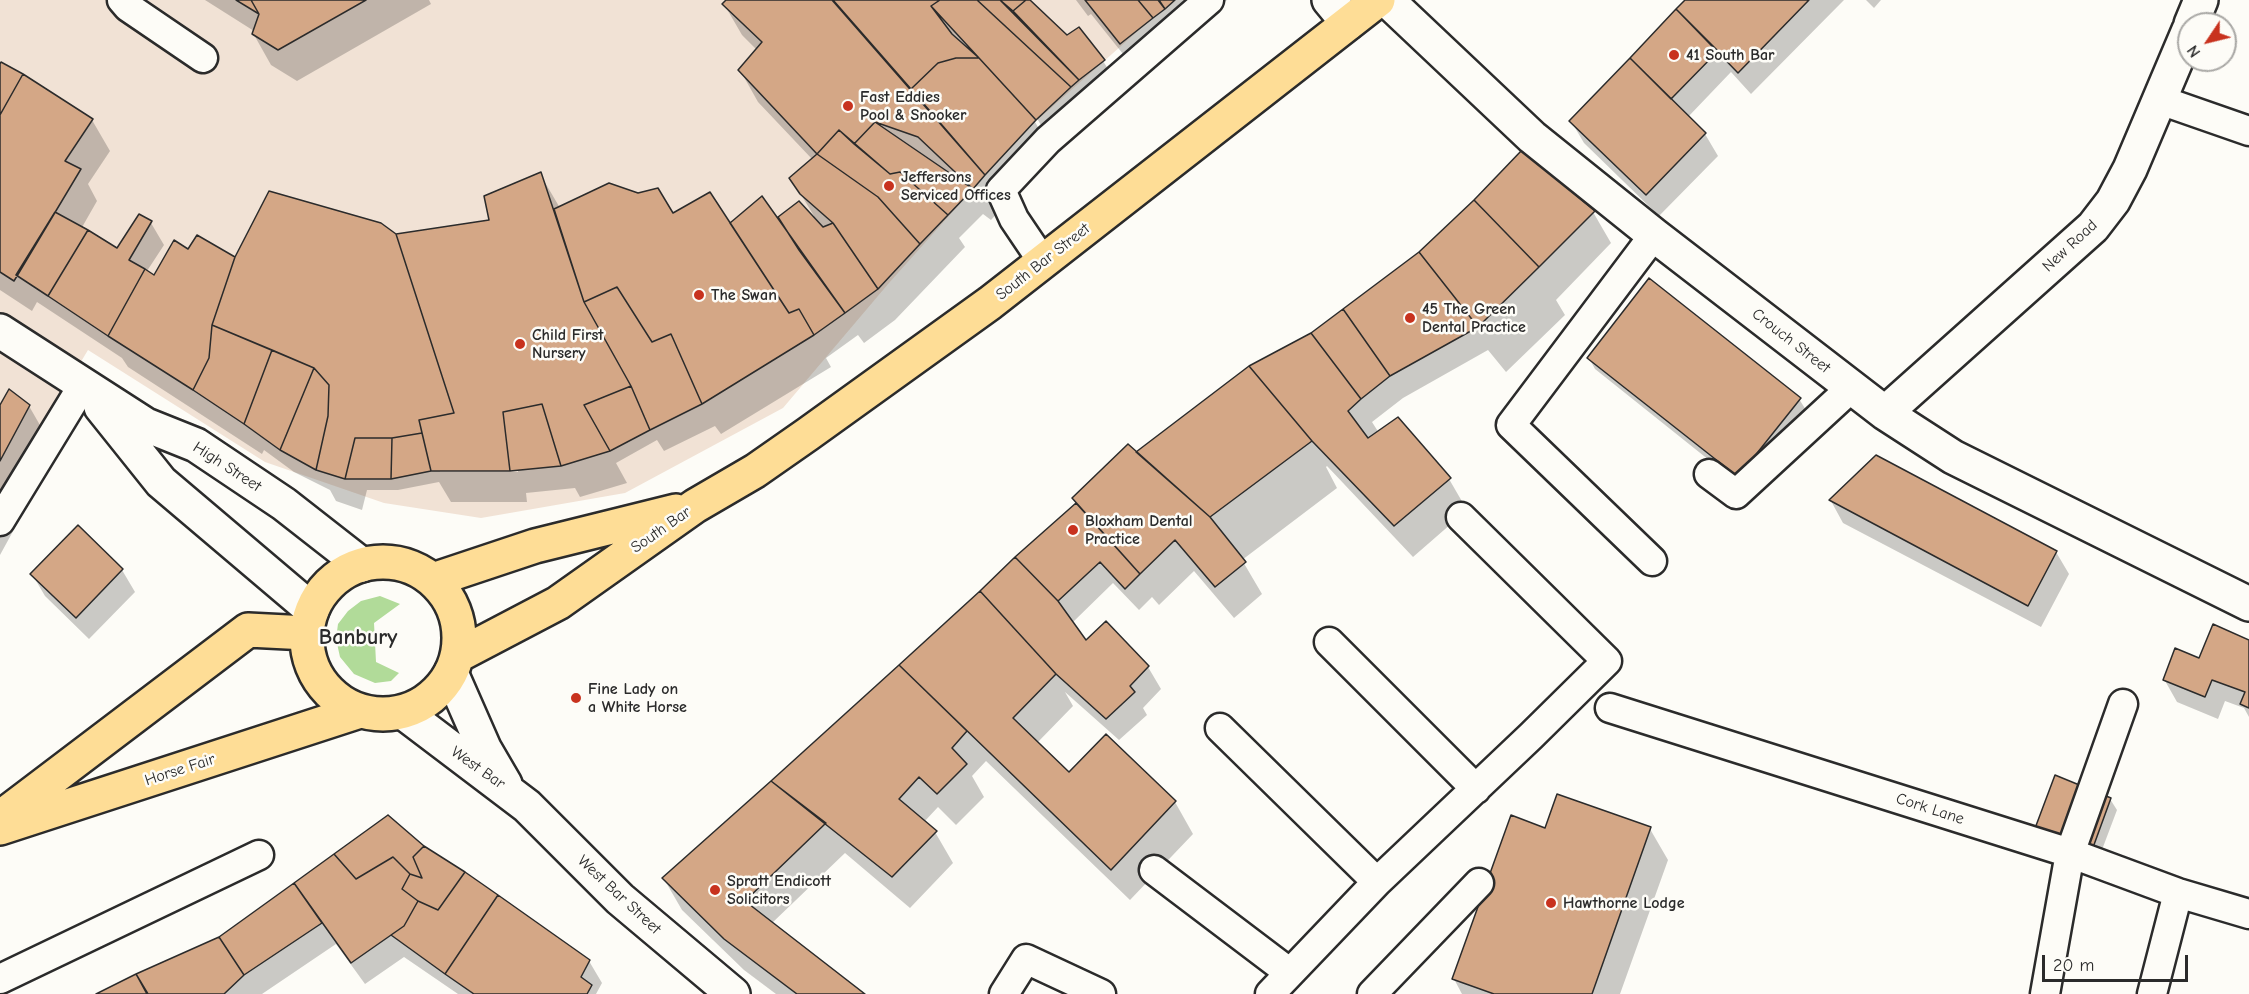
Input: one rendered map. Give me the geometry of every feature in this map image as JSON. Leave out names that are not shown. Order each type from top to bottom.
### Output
[{"type":"main road","name":"South Bar Street","points":[[695,506],[754,471],[808,434],[990,303],[1043,262],[1339,11],[1378,0]]},
{"type":"main road","name":"South Bar","points":[[433,580],[535,546],[695,506]]},
{"type":"main road","name":"South Bar","points":[[454,664],[558,603],[695,506]]},
{"type":"main road","points":[[381,562],[399,563],[417,570],[433,580],[447,596],[456,615],[460,636],[454,664],[439,690],[423,704],[403,712],[382,714],[360,711],[342,702],[327,689],[315,672],[308,653],[310,621],[324,590],[341,574],[362,565],[381,562]]},
{"type":"main road","points":[[0,818],[248,630],[310,621]]},
{"type":"main road","name":"Horse Fair","points":[[0,828],[360,711]]},
{"type":"street","name":"Crouch Street","points":[[1387,0],[1532,137],[1654,235],[1884,413],[1953,457],[2249,604]]},
{"type":"street","name":"New Road","points":[[1884,413],[2093,227],[2113,201],[2126,177],[2177,59]]},
{"type":"street","name":"High Street","points":[[0,331],[146,425],[196,445],[284,504],[362,565]]},
{"type":"street","name":"High Street","points":[[82,385],[161,482],[310,621]]},
{"type":"street","name":"West Bar","points":[[454,664],[484,748],[509,792]]},
{"type":"street","name":"West Bar","points":[[403,712],[509,792]]},
{"type":"street","name":"West Bar Street","points":[[509,792],[527,806],[620,899],[733,994]]},
{"type":"lane","points":[[122,0],[128,7],[203,58]]},
{"type":"lane","points":[[1043,262],[1014,219],[1001,190],[1048,141],[1209,0]]},
{"type":"lane","points":[[2160,100],[2249,131]]},
{"type":"lane","points":[[1652,561],[1511,425],[1654,235]]},
{"type":"lane","points":[[0,521],[82,385]]},
{"type":"lane","points":[[1709,474],[1736,494],[1851,388]]},
{"type":"lane","points":[[1270,994],[1377,882],[1476,789],[1606,661],[1461,516]]},
{"type":"lane","points":[[1329,642],[1476,789]]},
{"type":"lane","points":[[2045,994],[2070,853],[2124,704]]},
{"type":"lane","name":"Cork Lane","points":[[1610,708],[2070,853],[2178,893],[2249,914]]},
{"type":"lane","points":[[1220,728],[1377,882]]},
{"type":"lane","points":[[0,979],[259,855]]},
{"type":"lane","points":[[1154,870],[1290,974]]},
{"type":"lane","points":[[1372,994],[1479,883]]},
{"type":"lane","points":[[2152,994],[2178,893]]},
{"type":"lane","points":[[1004,994],[1026,959],[1101,994]]},
{"type":"shaded area","points":[[0,0],[1173,0],[1025,131],[889,283],[783,408],[625,493],[481,518],[384,503],[265,462],[88,350],[0,496]]},
{"type":"green space","points":[[380,596],[400,604],[374,623],[376,662],[399,673],[391,681],[375,683],[354,674],[340,657],[336,639],[338,624],[348,611],[361,601]]},
{"type":"building","points":[[236,0],[251,0],[259,14]]},
{"type":"building","points":[[251,0],[366,0],[278,50],[252,34],[259,14]]},
{"type":"building","name":"Fast Eddies Pool & Snooker","points":[[726,0],[832,0],[985,175],[973,189],[875,122],[854,144],[839,130],[817,154],[738,70],[762,42],[722,4]]},
{"type":"building","points":[[833,0],[940,0],[931,6],[979,58],[956,58],[938,63],[911,89]]},
{"type":"building","points":[[940,0],[977,0],[1071,87],[1036,120],[979,58],[952,34],[931,6]]},
{"type":"building","points":[[977,0],[1000,0],[1079,80],[1071,87]]},
{"type":"building","points":[[1000,0],[1026,0],[1013,11]]},
{"type":"building","points":[[1026,0],[1030,0],[1067,35],[1079,27],[1105,60],[1079,80],[1013,11]]},
{"type":"building","points":[[1085,0],[1138,0],[1153,18],[1120,44]]},
{"type":"building","points":[[1138,0],[1159,0],[1165,9],[1153,18]]},
{"type":"building","points":[[1158,0],[1175,0],[1165,9]]},
{"type":"building","points":[[1685,0],[1809,0],[1738,73],[1676,9]]},
{"type":"building","name":"41 South Bar","points":[[1676,9],[1718,51],[1671,99],[1630,58]]},
{"type":"building","points":[[956,58],[979,58],[1036,120],[985,175],[911,89],[938,63]]},
{"type":"building","points":[[1630,58],[1706,133],[1646,195],[1569,121]]},
{"type":"building","points":[[1,62],[23,74],[0,115],[0,64]]},
{"type":"building","points":[[23,74],[93,119],[65,161],[81,169],[14,281],[0,272],[0,115]]},
{"type":"building","points":[[875,122],[918,137],[973,189],[948,215],[900,172],[890,174],[854,144]]},
{"type":"building","name":"Jeffersons Serviced Offices","points":[[839,130],[890,174],[900,172],[948,215],[920,244],[878,197],[817,154]]},
{"type":"building","points":[[1522,150],[1595,211],[1539,267],[1474,200]]},
{"type":"building","points":[[817,154],[878,197],[920,244],[878,289],[833,223],[800,194],[789,178]]},
{"type":"building","name":"Child First Nursery","points":[[541,172],[584,302],[631,386],[584,405],[610,451],[561,466],[542,404],[503,412],[510,471],[431,471],[419,420],[454,413],[396,234],[489,220],[484,196]]},
{"type":"building","name":"The Swan","points":[[609,183],[638,193],[658,188],[673,213],[710,192],[789,313],[799,309],[814,335],[702,404],[671,334],[652,342],[617,287],[584,302],[554,209]]},
{"type":"building","points":[[269,191],[381,223],[396,234],[454,413],[419,420],[422,433],[392,438],[355,438],[345,479],[316,470],[328,416],[329,385],[314,368],[212,325],[235,257]]},
{"type":"building","points":[[762,196],[845,313],[814,335],[799,309],[789,313],[730,223]]},
{"type":"building","points":[[1474,200],[1539,267],[1478,327],[1419,252]]},
{"type":"building","points":[[799,201],[823,227],[833,223],[878,289],[845,313],[778,217]]},
{"type":"building","points":[[55,212],[88,230],[48,296],[16,275]]},
{"type":"building","points":[[139,214],[152,221],[129,260],[145,269],[108,336],[48,296],[88,230],[117,248]]},
{"type":"building","points":[[197,235],[235,257],[212,325],[209,358],[193,390],[108,336],[145,269],[154,275],[174,240],[188,249]]},
{"type":"building","name":"45 The Green Dental Practice","points":[[1419,252],[1478,327],[1390,376],[1343,309]]},
{"type":"building","points":[[1649,278],[1801,398],[1738,477],[1587,358]]},
{"type":"building","points":[[617,287],[652,342],[671,334],[702,404],[650,430],[631,386],[584,302]]},
{"type":"building","points":[[1343,309],[1390,376],[1361,399],[1311,333]]},
{"type":"building","points":[[212,325],[272,350],[244,424],[193,390],[209,358]]},
{"type":"building","points":[[1311,333],[1361,399],[1348,411],[1368,438],[1398,417],[1451,478],[1394,526],[1312,441],[1249,366]]},
{"type":"building","points":[[272,350],[314,368],[280,450],[244,424]]},
{"type":"building","points":[[1249,366],[1312,441],[1210,517],[1136,452]]},
{"type":"building","points":[[314,368],[329,385],[328,416],[316,470],[280,450]]},
{"type":"building","points":[[631,386],[650,430],[610,451],[584,405]]},
{"type":"building","points":[[9,389],[30,405],[0,461],[0,405]]},
{"type":"building","points":[[542,404],[561,466],[510,471],[503,412]]},
{"type":"building","points":[[422,433],[431,471],[391,479],[392,438]]},
{"type":"building","points":[[355,438],[392,438],[391,479],[345,479]]},
{"type":"building","points":[[1128,444],[1210,517],[1246,562],[1215,587],[1175,540],[1140,574],[1072,498]]},
{"type":"building","points":[[1876,455],[2057,551],[2028,606],[1829,500]]},
{"type":"building","name":"Bloxham Dental Practice","points":[[1076,503],[1140,574],[1125,589],[1100,562],[1058,601],[1015,557]]},
{"type":"building","points":[[78,525],[123,569],[76,618],[30,574]]},
{"type":"building","points":[[1015,557],[1058,601],[1086,640],[1106,621],[1149,666],[1130,686],[1135,692],[1106,719],[1056,674],[980,591]]},
{"type":"building","points":[[980,591],[1056,674],[1013,718],[1069,772],[1106,734],[1176,801],[1111,870],[899,665]]},
{"type":"building","points":[[2213,624],[2249,640],[2249,708],[2240,704],[2245,692],[2212,680],[2205,697],[2163,680],[2175,648],[2199,658]]},
{"type":"building","name":"Spratt Endicott Solicitors","points":[[899,665],[967,731],[952,748],[967,764],[937,794],[919,777],[899,799],[937,831],[892,877],[771,781]]},
{"type":"building","points":[[2055,775],[2111,798],[2091,853],[2034,831]]},
{"type":"building","name":"Spratt Endicott Solicitors","points":[[771,781],[826,823],[745,901],[865,994],[797,994],[724,939],[662,878]]},
{"type":"building","name":"Hawthorne Lodge","points":[[1557,794],[1651,827],[1592,994],[1494,994],[1452,979],[1511,815],[1545,828]]},
{"type":"building","points":[[388,815],[424,846],[413,857],[422,878],[410,874],[393,857],[356,879],[334,854]]},
{"type":"building","points":[[424,846],[465,872],[438,910],[418,901],[402,889],[410,874],[422,878],[413,857]]},
{"type":"building","points":[[334,854],[356,879],[393,857],[410,874],[402,889],[418,901],[404,926],[351,963],[294,883]]},
{"type":"building","points":[[465,872],[498,895],[445,974],[391,935],[404,926],[418,901],[438,910]]},
{"type":"building","points":[[294,883],[322,923],[244,975],[219,937]]},
{"type":"building","points":[[498,895],[590,960],[581,977],[592,985],[587,994],[474,994],[445,974]]},
{"type":"building","points":[[219,937],[244,975],[224,994],[148,994],[136,974]]},
{"type":"building","points":[[136,974],[147,994],[96,994]]},
{"type":"place","name":"41 South Bar","points":[[1674,55]]},
{"type":"place","name":"Fast Eddies Pool & Snooker","points":[[848,106]]},
{"type":"place","name":"Jeffersons Serviced Offices","points":[[889,186]]},
{"type":"place","name":"The Swan","points":[[699,295]]},
{"type":"place","name":"45 The Green Dental Practice","points":[[1410,318]]},
{"type":"place","name":"Child First Nursery","points":[[520,344]]},
{"type":"place","name":"Bloxham Dental Practice","points":[[1073,530]]},
{"type":"place","name":"Fine Lady on a White Horse","points":[[576,698]]},
{"type":"place","name":"Spratt Endicott Solicitors","points":[[715,890]]},
{"type":"place","name":"Hawthorne Lodge","points":[[1551,903]]},
{"type":"district","name":"Banbury","points":[[358,638]]}]
